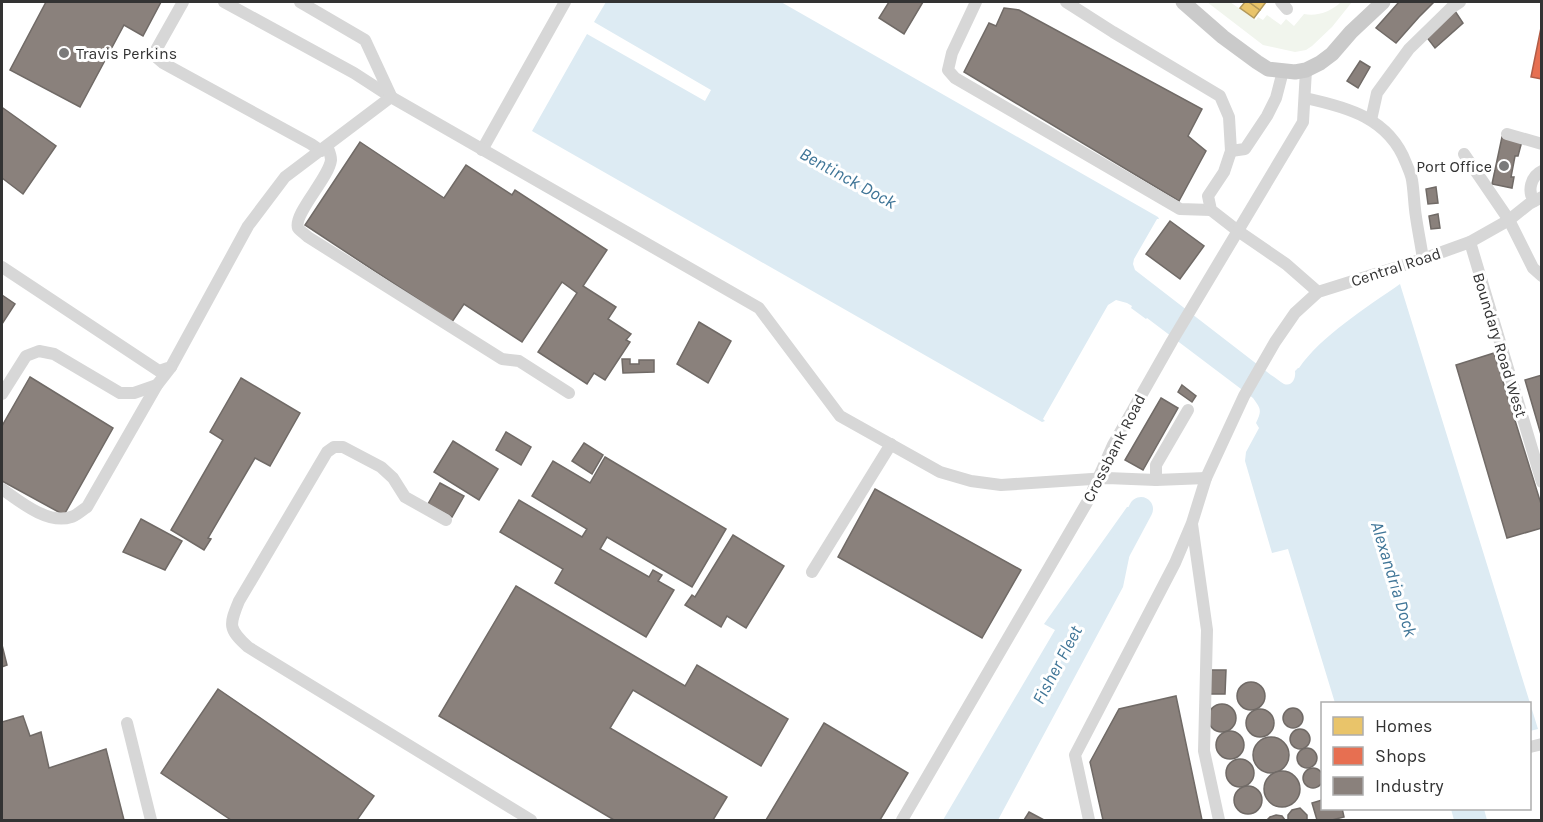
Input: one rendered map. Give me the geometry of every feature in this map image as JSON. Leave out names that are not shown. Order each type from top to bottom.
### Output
[{"type":"main road","points":[[1183,2],[1223,37],[1268,69],[1295,72],[1306,70],[1332,54],[1351,32],[1383,2]]},
{"type":"main road","points":[[1351,32],[1369,2]]},
{"type":"street","points":[[183,2],[156,50],[156,57],[163,63],[330,153],[331,161],[327,170],[300,216],[297,225],[299,230],[502,359],[519,361],[569,393]]},
{"type":"street","points":[[224,2],[354,73],[482,150],[759,308],[840,416],[940,471],[971,481],[1001,485],[1098,478],[1156,480],[1206,478]]},
{"type":"street","points":[[300,2],[365,40],[391,97]]},
{"type":"street","points":[[482,150],[565,2]]},
{"type":"street","points":[[976,2],[952,52],[948,70],[955,78],[1180,209],[1211,210],[1286,264],[1318,292]]},
{"type":"street","points":[[1066,2],[1220,96],[1229,117],[1231,151],[1224,172],[1208,196],[1211,210]]},
{"type":"street","points":[[1371,120],[1377,93],[1409,49],[1460,2]]},
{"type":"street","name":"Crossbank Road","points":[[902,820],[1089,499],[1113,445],[1203,286],[1303,122],[1306,70]]},
{"type":"street","points":[[1231,151],[1245,149],[1251,141],[1276,98],[1283,71]]},
{"type":"street","points":[[2,489],[35,511],[58,519],[72,517],[87,507],[157,386],[171,367],[248,226],[285,177],[391,97]]},
{"type":"street","points":[[1305,98],[1360,114],[1389,134],[1403,154],[1412,178],[1423,259]]},
{"type":"street","points":[[1507,134],[1542,144]]},
{"type":"street","points":[[1464,154],[1509,220],[1533,268],[1542,276]]},
{"type":"street","points":[[1535,201],[1530,196],[1531,184],[1537,172],[1542,171]]},
{"type":"street","name":"Central Road","points":[[1089,820],[1075,755],[1175,563],[1192,523],[1206,478],[1244,396],[1275,342],[1295,313],[1318,292],[1470,242],[1509,220],[1535,201]]},
{"type":"street","name":"Boundary Road West","points":[[1470,242],[1542,482]]},
{"type":"street","points":[[2,267],[159,370],[171,367]]},
{"type":"street","points":[[2,394],[26,356],[39,351],[54,354],[120,393],[134,393],[157,386]]},
{"type":"street","points":[[1156,480],[1156,465],[1188,410]]},
{"type":"street","points":[[812,572],[891,444]]},
{"type":"street","points":[[446,520],[405,497],[393,478],[381,467],[343,447],[334,447],[327,452],[239,601],[232,618],[232,628],[236,636],[248,647],[531,820]]},
{"type":"street","points":[[1192,523],[1207,630],[1204,751],[1219,820]]},
{"type":"street","points":[[127,723],[151,820]]},
{"type":"shaded area","points":[[1207,2],[1230,2],[1256,20],[1258,17],[1263,20],[1267,15],[1281,25],[1286,19],[1294,26],[1304,14],[1319,14],[1329,11],[1341,2],[1352,2],[1332,27],[1312,46],[1295,52],[1263,45]]},
{"type":"water","points":[[606,2],[781,2],[1158,217],[1159,219],[1134,259],[1135,270],[1287,385],[1292,383],[1295,371],[1332,333],[1400,284],[1530,702],[1335,702],[1288,549],[1272,553],[1245,461],[1246,452],[1259,428],[1256,423],[1260,412],[1259,407],[1253,398],[1127,303],[1116,300],[1108,305],[1043,419],[1045,421],[1042,422],[532,131],[587,34],[705,101],[711,90],[594,22]]},
{"type":"water","points":[[1127,507],[1136,507],[1123,587],[998,820],[943,820],[1055,630],[1044,624]]},
{"type":"water","points":[[1531,706],[1538,729],[1531,731]]},
{"type":"water","points":[[1451,810],[1484,810],[1487,820],[1454,820]]},
{"type":"building: Homes","points":[[1245,2],[1249,2],[1260,10],[1254,18],[1240,8]]},
{"type":"building: Homes","points":[[1249,2],[1266,2],[1260,10]]},
{"type":"building: Shops","points":[[1542,23],[1542,79],[1531,77]]},
{"type":"building: Industry","name":"Travis Perkins","points":[[46,2],[161,2],[143,36],[124,25],[80,107],[10,70]]},
{"type":"building: Industry","points":[[889,2],[923,2],[904,34],[879,18]]},
{"type":"building: Industry","points":[[1399,2],[1434,2],[1396,43],[1376,28]]},
{"type":"building: Industry","points":[[1004,8],[1019,10],[1202,109],[1188,136],[1206,151],[1179,201],[964,72],[989,23],[996,26]]},
{"type":"building: Industry","points":[[1455,11],[1463,23],[1435,48],[1425,35]]},
{"type":"building: Industry","points":[[1360,61],[1370,67],[1358,88],[1347,81]]},
{"type":"building: Industry","points":[[3,108],[56,146],[23,194],[2,178]]},
{"type":"building: Industry","name":"Port Office","points":[[1502,137],[1522,141],[1518,156],[1515,156],[1511,177],[1514,177],[1512,188],[1492,184]]},
{"type":"building: Industry","points":[[360,142],[444,198],[466,165],[512,195],[515,190],[607,250],[583,286],[616,307],[608,319],[631,334],[626,340],[630,342],[605,380],[594,373],[587,384],[538,352],[577,293],[562,282],[522,342],[464,304],[452,322],[305,225]]},
{"type":"building: Industry","points":[[1436,187],[1438,203],[1428,204],[1426,189]]},
{"type":"building: Industry","points":[[1438,214],[1440,228],[1431,229],[1429,216]]},
{"type":"building: Industry","points":[[1170,221],[1204,246],[1180,279],[1146,254]]},
{"type":"building: Industry","points":[[2,295],[15,304],[2,324]]},
{"type":"building: Industry","points":[[699,322],[731,341],[708,383],[677,364]]},
{"type":"building: Industry","points":[[1494,353],[1542,507],[1542,528],[1507,538],[1456,365]]},
{"type":"building: Industry","points":[[622,359],[630,359],[630,364],[639,364],[639,360],[654,360],[654,372],[623,373]]},
{"type":"building: Industry","points":[[1542,375],[1542,438],[1525,380]]},
{"type":"building: Industry","points":[[30,377],[113,428],[64,515],[2,481],[2,426]]},
{"type":"building: Industry","points":[[241,378],[300,413],[270,466],[255,458],[208,538],[211,539],[204,550],[171,530],[223,440],[210,432]]},
{"type":"building: Industry","points":[[1182,385],[1196,396],[1192,402],[1178,392]]},
{"type":"building: Industry","points":[[1161,398],[1178,408],[1143,470],[1125,460]]},
{"type":"building: Industry","points":[[506,432],[531,447],[521,465],[496,450]]},
{"type":"building: Industry","points":[[453,441],[498,469],[479,500],[434,472]]},
{"type":"building: Industry","points":[[584,443],[603,455],[592,474],[572,461]]},
{"type":"building: Industry","points":[[605,457],[726,529],[692,587],[607,537],[600,549],[649,577],[653,570],[662,575],[658,581],[674,590],[646,637],[555,583],[563,569],[500,532],[519,500],[582,537],[587,529],[532,496],[553,461],[590,483]]},
{"type":"building: Industry","points":[[440,483],[464,496],[452,517],[428,504]]},
{"type":"building: Industry","points":[[875,489],[1021,570],[982,638],[838,557]]},
{"type":"building: Industry","points":[[141,519],[182,541],[165,570],[123,552]]},
{"type":"building: Industry","points":[[733,535],[784,566],[746,628],[727,616],[721,627],[685,605],[692,595],[695,597]]},
{"type":"building: Industry","points":[[516,586],[685,686],[697,665],[788,719],[761,766],[633,690],[610,728],[727,797],[713,820],[614,820],[439,716]]},
{"type":"building: Industry","points":[[2,645],[7,665],[2,667]]},
{"type":"building: Industry","points":[[1211,670],[1226,670],[1225,694],[1210,694]]},
{"type":"building: Industry","points":[[1251,682],[1261,686],[1265,696],[1261,706],[1251,710],[1241,706],[1237,696],[1241,686]]},
{"type":"building: Industry","points":[[218,689],[374,796],[357,820],[231,820],[161,773]]},
{"type":"building: Industry","points":[[1176,696],[1202,820],[1103,820],[1090,762],[1119,709]]},
{"type":"building: Industry","points":[[1222,704],[1232,708],[1236,718],[1232,728],[1222,732],[1212,728],[1208,718],[1212,708]]},
{"type":"building: Industry","points":[[1293,708],[1300,711],[1303,718],[1300,725],[1293,728],[1286,725],[1283,718],[1286,711]]},
{"type":"building: Industry","points":[[1260,709],[1270,713],[1274,723],[1270,733],[1260,737],[1250,733],[1246,723],[1250,713]]},
{"type":"building: Industry","points":[[23,716],[30,736],[41,732],[49,768],[106,749],[124,820],[2,820],[2,722]]},
{"type":"building: Industry","points":[[824,723],[908,773],[880,820],[766,820]]},
{"type":"building: Industry","points":[[1300,729],[1307,732],[1310,739],[1307,746],[1300,749],[1293,746],[1290,739],[1293,732]]},
{"type":"building: Industry","points":[[1230,731],[1240,735],[1244,745],[1240,755],[1230,759],[1220,755],[1216,745],[1220,735]]},
{"type":"building: Industry","points":[[1271,737],[1284,742],[1289,755],[1284,768],[1271,773],[1258,768],[1253,755],[1258,742]]},
{"type":"building: Industry","points":[[1307,748],[1314,751],[1317,758],[1314,765],[1307,768],[1300,765],[1297,758],[1300,751]]},
{"type":"building: Industry","points":[[1240,759],[1250,763],[1254,773],[1250,783],[1240,787],[1230,783],[1226,773],[1230,763]]},
{"type":"building: Industry","points":[[1313,768],[1320,771],[1320,785],[1313,788],[1306,785],[1303,778],[1306,771]]},
{"type":"building: Industry","points":[[1282,771],[1295,776],[1300,789],[1295,802],[1282,807],[1269,802],[1264,789],[1269,776]]},
{"type":"building: Industry","points":[[1248,786],[1258,790],[1262,800],[1258,810],[1248,814],[1238,810],[1234,800],[1238,790]]},
{"type":"building: Industry","points":[[1321,800],[1321,810],[1342,810],[1344,817],[1317,820],[1312,803]]},
{"type":"building: Industry","points":[[1300,808],[1307,815],[1307,820],[1288,820],[1288,815],[1292,810]]},
{"type":"building: Industry","points":[[1029,812],[1044,820],[1024,820]]},
{"type":"building: Industry","points":[[1282,816],[1285,820],[1267,820],[1270,817]]},
{"type":"waterway","name":"Fisher Fleet","points":[[1118,552],[1141,509]]},
{"type":"place","name":"Travis Perkins","points":[[64,53]]},
{"type":"place","name":"Port Office","points":[[1504,166]]},
{"type":"water label","name":"Bentinck Dock","points":[[848,178]]},
{"type":"water label","name":"Alexandria Dock","points":[[1394,579]]}]
